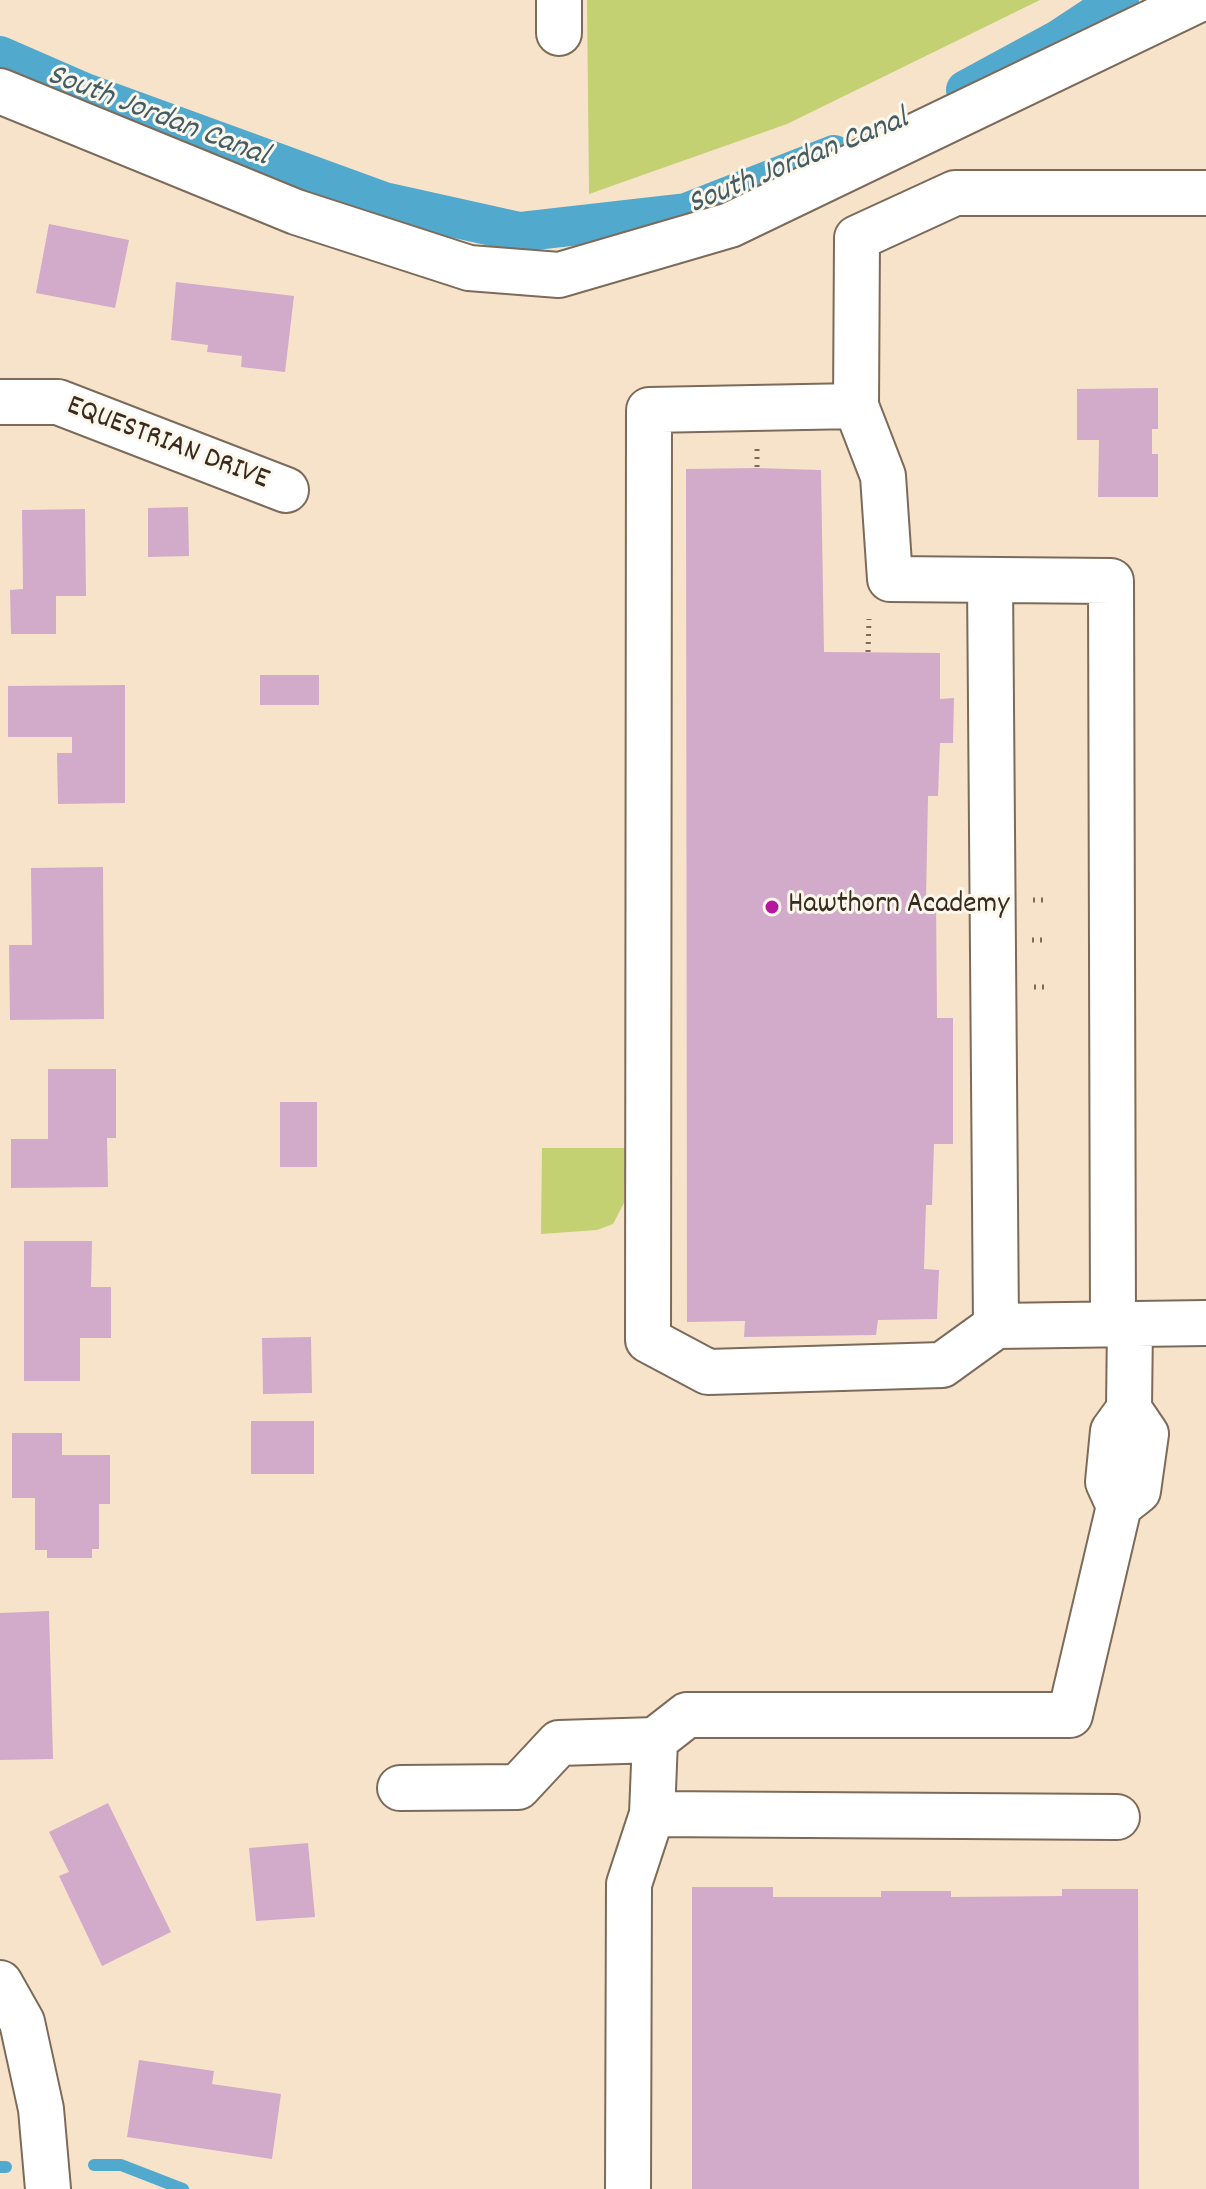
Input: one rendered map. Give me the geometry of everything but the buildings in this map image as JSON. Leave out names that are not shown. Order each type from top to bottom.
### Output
[{"type":"street","points":[[0,91],[296,212],[469,268],[559,275],[730,225],[1198,0]]},
{"type":"street","points":[[400,1788],[518,1787],[559,1743],[655,1740],[687,1715],[1070,1715],[1119,1506],[1108,1482],[1113,1431],[1129,1409],[1122,1324],[1111,581],[890,579],[883,476],[856,406],[857,238],[955,193],[1206,193]]},
{"type":"street","name":"EQUESTRIAN DRIVE","points":[[0,402],[58,402],[286,490]]},
{"type":"street","points":[[856,406],[649,410],[648,1340],[708,1372],[942,1365],[996,1326],[1206,1323]]},
{"type":"street","points":[[990,581],[996,1326]]},
{"type":"street","points":[[628,2189],[629,1884],[652,1814],[655,1740]]},
{"type":"street","points":[[652,1814],[1117,1817]]},
{"type":"street","points":[[0,1983],[22,2022],[41,2109],[48,2189]]},
{"type":"path","points":[[757,444],[757,468]]},
{"type":"path","points":[[868,652],[869,619]]},
{"type":"green space","points":[[587,0],[1040,0],[787,124],[589,194]]},
{"type":"green space","points":[[542,1148],[626,1148],[624,1203],[613,1224],[597,1230],[541,1234]]},
{"type":"waterway","name":"South Jordan Canal","points":[[966,90],[1060,39],[1119,0]]},
{"type":"waterway","name":"South Jordan Canal","points":[[0,56],[85,93],[384,202],[519,232],[686,213],[834,155]]},
{"type":"waterway","points":[[94,2165],[121,2165],[183,2189]]},
{"type":"waterway","points":[[0,2167],[6,2167]]},
{"type":"place","name":"Hawthorn Academy","points":[[772,907]]}]
